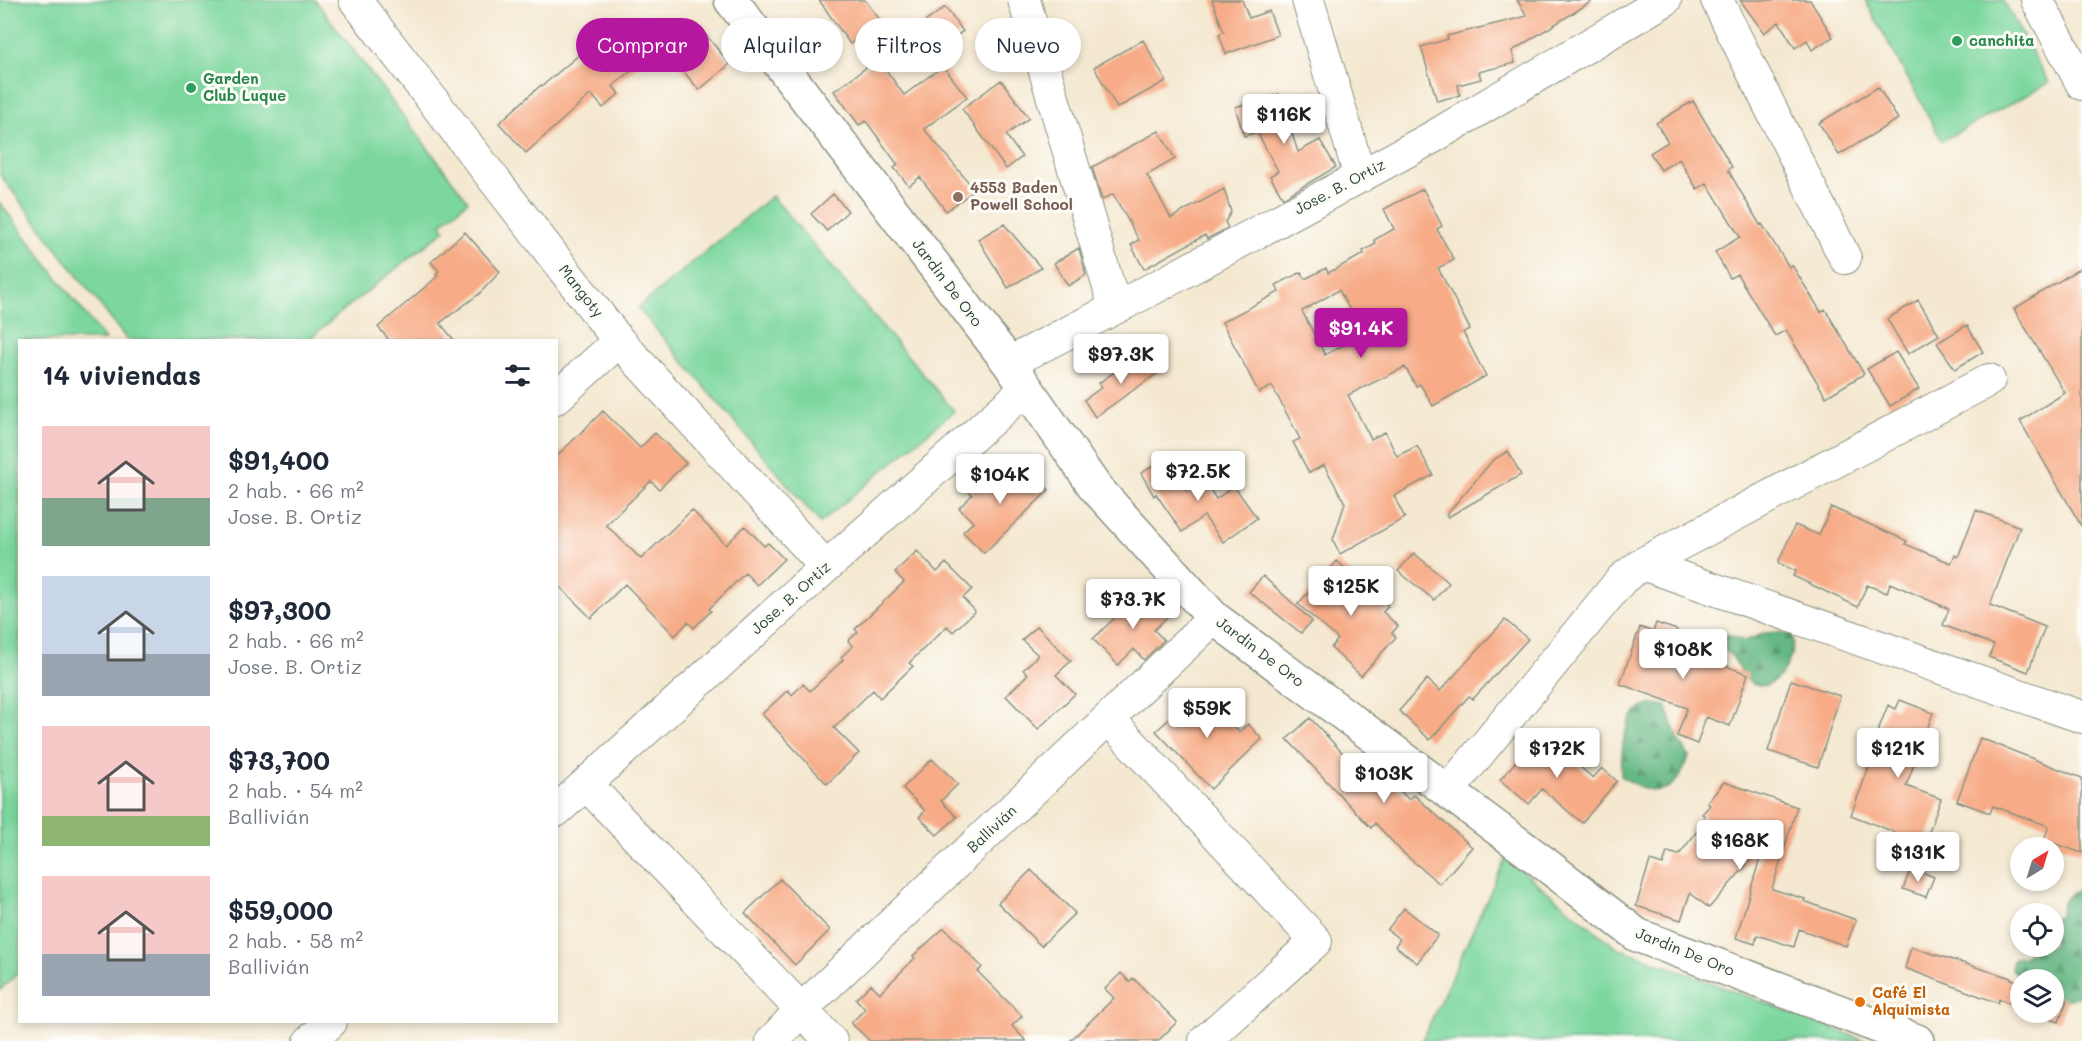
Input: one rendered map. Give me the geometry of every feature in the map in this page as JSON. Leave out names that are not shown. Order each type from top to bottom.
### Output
[{"type":"street","name":"Mangoty","points":[[355,0],[619,341],[826,567]]},
{"type":"street","name":"Jardin De Oro","points":[[731,0],[1018,376],[1095,487],[1214,618],[1448,791],[1637,935],[1917,1041]]},
{"type":"street","points":[[1024,0],[1115,308]]},
{"type":"street","points":[[1308,0],[1360,177]]},
{"type":"street","name":"Jose. B. Ortiz","points":[[558,809],[826,567],[1018,376],[1115,308],[1433,137],[1665,0]]},
{"type":"street","points":[[1717,0],[1845,258]]},
{"type":"street","points":[[2037,0],[2082,84]]},
{"type":"street","points":[[558,396],[619,341]]},
{"type":"street","points":[[1448,791],[1622,579],[1642,564],[1989,380]]},
{"type":"street","points":[[1642,564],[2082,717]]},
{"type":"street","name":"Ballivián","points":[[772,1041],[801,1010],[1214,618]]},
{"type":"street","points":[[1109,719],[1316,940],[1205,1041]]},
{"type":"street","points":[[586,784],[831,1041]]},
{"type":"street","points":[[310,1041],[330,1023]]},
{"type":"green space","name":"Garden Club Luque","points":[[0,0],[315,0],[468,201],[441,224],[445,230],[309,339],[126,339],[0,175]]},
{"type":"green space","name":"canchita","points":[[1865,0],[2003,0],[2049,83],[1942,141]]},
{"type":"green space","points":[[772,196],[954,411],[820,523],[638,308]]},
{"type":"green space","points":[[0,203],[104,339],[18,339],[18,973],[0,990]]},
{"type":"green space","points":[[1779,632],[1792,635],[1792,652],[1784,671],[1778,678],[1762,686],[1747,680],[1732,657],[1717,642],[1717,637],[1724,635],[1744,641],[1766,633]]},
{"type":"green space","points":[[1654,704],[1666,706],[1677,736],[1689,756],[1678,779],[1662,790],[1644,788],[1621,776],[1623,743],[1629,722],[1643,707]]},
{"type":"green space","points":[[1506,858],[1614,946],[1866,1041],[1422,1041]]},
{"type":"green space","points":[[2082,889],[2082,998],[2078,996],[2067,1000],[2064,1000],[2064,969],[2011,968],[2014,958],[2064,957],[2063,903],[2073,892]]},
{"type":"building","points":[[819,0],[865,0],[879,18],[855,18],[855,40],[850,44],[843,34],[843,18],[832,18]]},
{"type":"building","points":[[1212,0],[1242,0],[1249,18],[1269,11],[1278,35],[1226,54],[1219,34],[1224,32]]},
{"type":"building","points":[[1517,0],[1594,0],[1512,51],[1515,63],[1479,72],[1481,79],[1458,85],[1460,95],[1437,101],[1421,47],[1448,39],[1447,36],[1527,16]]},
{"type":"building","points":[[1740,0],[1810,0],[1833,37],[1812,50],[1807,40],[1795,48],[1779,22],[1764,33]]},
{"type":"building","points":[[945,7],[953,18],[930,18]]},
{"type":"building","points":[[709,39],[721,53],[721,72],[699,90],[684,72],[709,72]]},
{"type":"building","points":[[1143,40],[1166,81],[1117,108],[1094,67]]},
{"type":"building","points":[[576,57],[576,72],[630,72],[613,86],[619,94],[603,108],[591,94],[526,153],[499,123]]},
{"type":"building","points":[[860,72],[887,72],[904,95],[935,72],[948,72],[967,97],[924,129],[975,190],[946,211],[920,177],[909,186],[894,168],[898,165],[866,121],[859,125],[834,91]]},
{"type":"building","points":[[1001,80],[1029,118],[1006,135],[1022,157],[1006,169],[962,109]]},
{"type":"building","points":[[1878,87],[1898,119],[1839,155],[1819,123]]},
{"type":"building","points":[[1279,94],[1298,152],[1320,140],[1336,167],[1283,198],[1270,176],[1278,171],[1257,132],[1244,136],[1235,107]]},
{"type":"building","points":[[1693,101],[1732,167],[1728,170],[1760,225],[1762,224],[1789,267],[1792,265],[1821,312],[1825,309],[1864,374],[1826,397],[1786,330],[1775,336],[1737,274],[1730,278],[1715,252],[1740,237],[1707,183],[1697,189],[1679,159],[1661,170],[1650,153],[1668,142],[1656,123]]},
{"type":"building","points":[[1159,131],[1175,159],[1147,175],[1171,218],[1224,189],[1231,212],[1225,222],[1228,228],[1207,239],[1205,235],[1144,269],[1131,245],[1139,240],[1113,194],[1102,200],[1092,167]]},
{"type":"building","points":[[1423,189],[1442,226],[1437,229],[1454,260],[1438,268],[1470,329],[1463,332],[1486,376],[1433,406],[1420,384],[1416,386],[1405,367],[1348,395],[1371,439],[1385,432],[1397,456],[1417,446],[1433,475],[1394,496],[1405,518],[1340,554],[1333,540],[1345,503],[1324,465],[1309,473],[1293,442],[1300,439],[1272,386],[1259,393],[1222,322],[1279,292],[1276,285],[1301,272],[1305,279],[1326,268],[1328,273],[1364,254],[1363,251],[1376,244],[1374,240],[1394,229],[1384,209]],"holes":[[[1339,290],[1363,335],[1325,355],[1302,311]]]},
{"type":"building","points":[[833,194],[848,211],[827,231],[811,214]]},
{"type":"building","points":[[1004,224],[1041,268],[1008,288],[978,239]]},
{"type":"building","points":[[465,232],[500,272],[479,294],[440,323],[453,339],[388,339],[378,327],[438,276],[436,274],[439,271],[431,262]]},
{"type":"building","points":[[1079,248],[1086,275],[1068,286],[1054,263]]},
{"type":"building","points":[[2082,267],[2082,527],[2020,421],[2065,393],[2014,309]]},
{"type":"building","points":[[1918,300],[1939,335],[1908,354],[1887,319]]},
{"type":"building","points":[[1967,325],[1983,352],[1955,369],[1937,343]]},
{"type":"building","points":[[1896,352],[1919,389],[1890,406],[1867,369]]},
{"type":"building","points":[[1148,356],[1159,372],[1095,417],[1084,400],[1102,387],[1099,383],[1128,362],[1132,367]]},
{"type":"building","points":[[603,411],[640,448],[655,433],[686,463],[659,489],[651,481],[606,525],[641,559],[692,510],[726,545],[745,526],[764,546],[768,543],[784,559],[757,585],[745,573],[709,609],[711,611],[694,628],[688,622],[675,636],[625,584],[591,618],[558,585],[558,455]]},
{"type":"building","points":[[1508,451],[1521,475],[1448,517],[1446,515],[1493,460]]},
{"type":"building","points":[[1167,458],[1186,491],[1203,479],[1216,499],[1234,486],[1257,518],[1223,542],[1204,516],[1182,532],[1156,494],[1154,496],[1141,473]]},
{"type":"building","points":[[1007,464],[1021,479],[1030,470],[1049,490],[984,553],[963,532],[973,522],[959,508],[972,495],[969,492],[991,471],[995,475]]},
{"type":"building","points":[[1831,507],[1907,541],[1905,544],[1951,563],[1955,555],[1958,557],[1976,510],[2020,527],[1990,605],[2045,627],[2028,672],[1989,657],[1994,645],[1943,625],[1949,609],[1890,583],[1887,593],[1867,585],[1858,607],[1793,576],[1796,571],[1778,563],[1795,525],[1819,535]]},
{"type":"building","points":[[917,551],[937,572],[946,563],[972,589],[963,598],[975,611],[953,632],[947,626],[909,663],[913,666],[880,698],[873,690],[834,728],[859,753],[827,784],[762,714],[788,690],[792,695],[803,684],[810,691],[843,660],[841,657],[853,646],[848,641],[858,632],[855,629],[904,582],[895,572]]},
{"type":"building","points":[[1414,553],[1449,583],[1434,600],[1398,571]]},
{"type":"building","points":[[1337,561],[1388,606],[1383,612],[1398,626],[1392,633],[1396,637],[1361,676],[1331,648],[1338,639],[1298,604]]},
{"type":"building","points":[[1263,576],[1312,621],[1301,633],[1249,592]]},
{"type":"building","points":[[1142,591],[1167,617],[1154,630],[1164,640],[1144,660],[1134,649],[1118,665],[1093,639]]},
{"type":"building","points":[[1505,620],[1528,639],[1473,699],[1469,696],[1430,740],[1399,711],[1427,679],[1440,691]]},
{"type":"building","points":[[1656,623],[1677,630],[1674,639],[1695,646],[1692,654],[1748,674],[1730,726],[1706,717],[1697,744],[1677,736],[1687,708],[1620,684],[1640,627],[1653,632]]},
{"type":"building","points":[[1037,626],[1071,661],[1056,675],[1075,694],[1038,729],[1006,696],[1028,674],[1023,670],[1038,655],[1022,640]]},
{"type":"building","points":[[1791,680],[1840,696],[1818,767],[1768,751]]},
{"type":"building","points":[[1200,691],[1239,732],[1248,724],[1262,739],[1211,789],[1156,731]]},
{"type":"building","points":[[1900,700],[1933,713],[1906,786],[1941,799],[1922,851],[1891,839],[1894,832],[1851,815],[1878,743],[1874,741],[1888,705],[1896,709]]},
{"type":"building","points":[[1310,718],[1353,764],[1364,753],[1409,800],[1414,795],[1472,847],[1440,884],[1402,852],[1375,823],[1371,828],[1287,739]]},
{"type":"building","points":[[1540,733],[1593,778],[1602,768],[1617,781],[1582,823],[1542,789],[1529,804],[1500,780]]},
{"type":"building","points":[[1980,738],[2082,778],[2082,853],[2064,847],[2064,837],[2045,837],[2049,826],[1993,806],[1990,813],[1957,801]]},
{"type":"building","points":[[932,759],[958,784],[941,801],[957,817],[937,835],[919,817],[925,811],[903,788]]},
{"type":"building","points":[[1724,782],[1797,807],[1772,889],[1805,899],[1804,901],[1856,920],[1846,946],[1799,929],[1794,947],[1757,935],[1755,944],[1736,938],[1764,845],[1709,908],[1690,893],[1681,920],[1636,906],[1650,861],[1663,865],[1667,852],[1679,855],[1701,826],[1698,824],[1705,816],[1702,814],[1710,805],[1707,803]]},
{"type":"building","points":[[1911,868],[1934,877],[1926,897],[1903,889]]},
{"type":"building","points":[[1031,870],[1075,913],[1041,946],[998,903]]},
{"type":"building","points":[[780,879],[830,930],[795,965],[745,913]]},
{"type":"building","points":[[1404,908],[1438,935],[1417,963],[1395,946],[1400,939],[1387,930]]},
{"type":"building","points":[[944,928],[982,967],[978,972],[1022,1016],[1012,1026],[1026,1041],[870,1041],[851,1023],[865,1009],[856,999],[871,984],[880,993],[915,958],[913,956]]},
{"type":"building","points":[[1911,947],[2008,977],[2010,978],[2010,1003],[1999,999],[1998,1003],[1905,968]]},
{"type":"building","points":[[1121,973],[1129,982],[1133,978],[1177,1022],[1158,1041],[1070,1041],[1114,998],[1105,989]]},
{"type":"place","name":"canchita","points":[[1957,41]]},
{"type":"place","name":"Garden Club Luque","points":[[191,88]]},
{"type":"place","name":"4553 Baden Powell School","points":[[958,197]]},
{"type":"place","name":"Café El Alquimista","points":[[1860,1002]]}]
